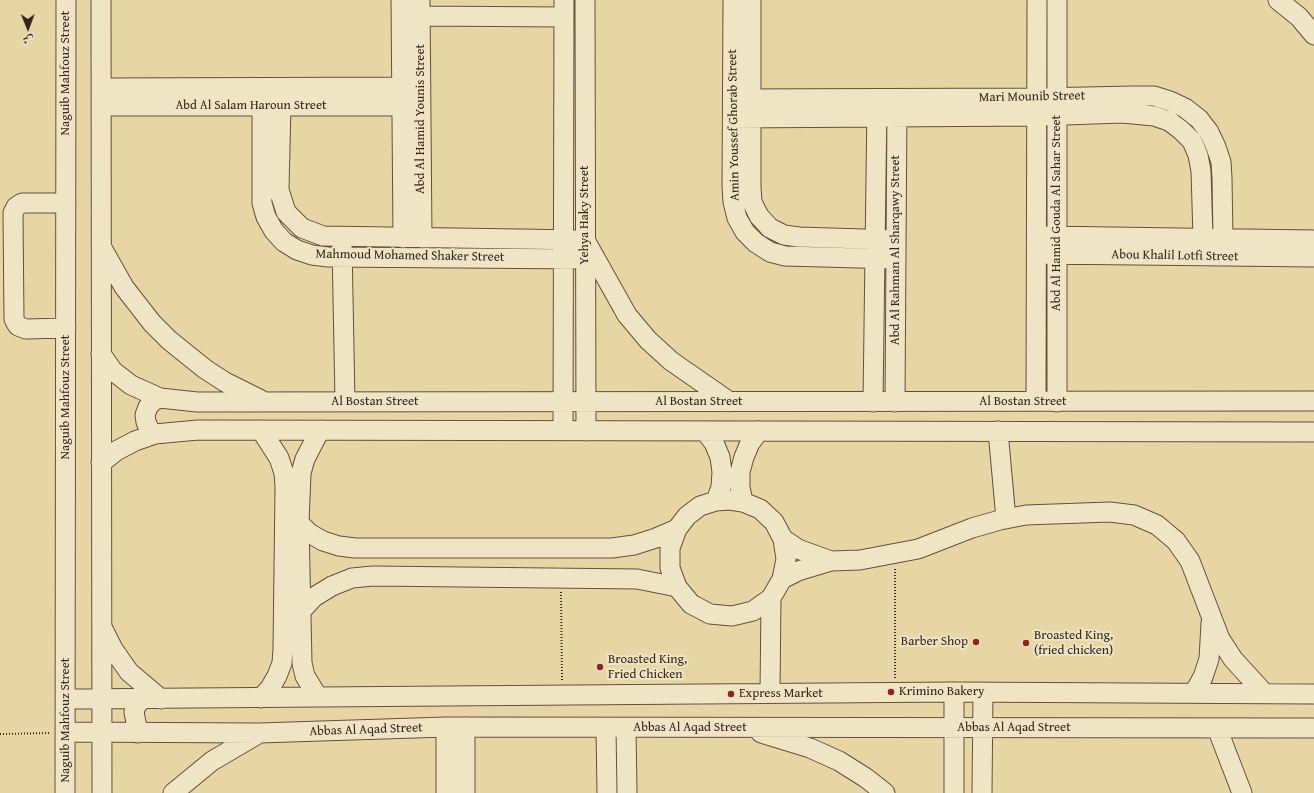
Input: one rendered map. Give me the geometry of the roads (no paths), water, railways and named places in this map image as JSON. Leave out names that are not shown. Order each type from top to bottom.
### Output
[{"type":"street","name":"Naguib Mahfouz Street","points":[[65,793],[59,733],[66,699],[66,0]]},
{"type":"street","points":[[101,0],[102,793]]},
{"type":"street","name":"Abd Al Hamid Younis Street","points":[[401,0],[403,238]]},
{"type":"street","name":"Yehya Haky Street","points":[[584,0],[586,430]]},
{"type":"street","name":"Amin Youssef Ghorab Street","points":[[733,0],[742,99],[742,118],[733,202],[737,218],[745,232],[756,243],[770,252],[785,256],[896,259]]},
{"type":"street","name":"Amin Youssef Ghorab Street","points":[[742,99],[751,0]]},
{"type":"street","name":"Abd Al Hamid Gouda Al Sahar Street","points":[[1036,402],[1037,0]]},
{"type":"street","name":"Abd Al Hamid Gouda Al Sahar Street","points":[[1057,0],[1057,402]]},
{"type":"street","points":[[1278,0],[1299,17],[1314,35]]},
{"type":"street","points":[[420,8],[564,8]]},
{"type":"street","name":"Abd Al Hamid Younis Street","points":[[420,8],[422,238]]},
{"type":"street","name":"Yehya Haky Street","points":[[563,430],[564,8]]},
{"type":"street","name":"Abd Al Salam Haroun Street","points":[[101,88],[421,87]]},
{"type":"street","name":"Mari Mounib Street","points":[[1057,107],[1154,96],[1186,108],[1199,119],[1209,132],[1220,162],[1223,239]]},
{"type":"street","name":"Mari Mounib Street","points":[[742,99],[877,108],[1057,107],[1139,114],[1168,121],[1181,130],[1192,141],[1198,155],[1201,171],[1203,238]]},
{"type":"street","name":"Abd Al Salam Haroun Street","points":[[101,106],[402,106]]},
{"type":"street","name":"Mahmoud Mohamed Shaker Street","points":[[272,106],[279,190],[286,212],[293,221],[312,234],[342,237],[585,240]]},
{"type":"street","name":"Mahmoud Mohamed Shaker Street","points":[[272,106],[261,187],[262,203],[266,217],[274,231],[284,242],[297,250],[312,255],[342,257],[585,259]]},
{"type":"street","name":"Mari Mounib Street","points":[[742,118],[877,108]]},
{"type":"street","name":"Abd Al Rahman Al Sharqawy Street","points":[[873,402],[877,108]]},
{"type":"street","name":"Abd Al Rahman Al Sharqawy Street","points":[[895,402],[897,108]]},
{"type":"street","name":"Amin Youssef Ghorab Street","points":[[742,118],[752,202],[759,216],[770,228],[784,235],[799,237],[896,240]]},
{"type":"street","points":[[66,203],[22,203],[16,207],[13,213],[14,319],[16,323],[26,329],[66,328]]},
{"type":"street","points":[[342,237],[345,402]]},
{"type":"street","name":"Abou Khalil Lotfi Street","points":[[1057,245],[1203,238],[1314,240]]},
{"type":"street","points":[[585,240],[627,315],[648,340],[671,362],[730,402]]},
{"type":"street","name":"Abou Khalil Lotfi Street","points":[[1036,245],[1314,257]]},
{"type":"street","points":[[101,246],[124,287],[169,340],[186,355],[224,382],[266,402]]},
{"type":"street","name":"Al Bostan Street","points":[[101,354],[113,371],[131,384],[160,398],[197,402],[1314,401]]},
{"type":"street","points":[[155,434],[149,429],[145,415],[148,407],[153,401],[160,398]]},
{"type":"street","points":[[101,463],[116,450],[155,434],[198,430],[1314,432]]},
{"type":"street","points":[[261,430],[279,458],[284,473],[284,650],[282,663],[277,676],[270,688],[261,698]]},
{"type":"street","points":[[318,697],[308,681],[302,663],[299,523],[301,473],[305,459],[320,430]]},
{"type":"street","points":[[705,431],[714,443],[720,457],[722,479],[716,501]]},
{"type":"street","points":[[743,502],[740,487],[740,472],[747,450],[759,431]]},
{"type":"street","points":[[998,432],[1006,519]]},
{"type":"street","points":[[729,500],[743,502],[760,509],[774,522],[783,539],[786,559],[782,579],[771,598],[753,611],[732,616],[710,614],[691,604],[676,587],[670,568],[670,548],[677,529],[687,516],[700,506],[716,501],[729,500]]},
{"type":"street","points":[[782,579],[798,571],[831,561],[860,560],[918,550],[972,528],[1006,519],[1053,513],[1110,512],[1134,515],[1157,525],[1176,541],[1190,561],[1220,639],[1233,659],[1264,693]]},
{"type":"street","points":[[299,523],[309,533],[323,541],[339,546],[355,548],[612,548],[634,545],[677,529]]},
{"type":"street","points":[[783,539],[814,556],[831,561]]},
{"type":"street","points":[[300,612],[314,597],[332,586],[352,578],[373,576],[637,579],[676,587]]},
{"type":"street","points":[[770,694],[771,598]]},
{"type":"street","points":[[1194,693],[1203,677],[1209,659],[1211,618]]},
{"type":"street","points":[[101,623],[106,636],[120,661],[139,682],[162,699]]},
{"type":"street","points":[[66,699],[894,692],[1314,694]]},
{"type":"street","points":[[954,692],[954,793]]},
{"type":"street","points":[[982,793],[983,692]]},
{"type":"street","points":[[138,733],[134,712],[137,704],[143,699]]},
{"type":"street","points":[[446,727],[446,793]]},
{"type":"street","name":"Abbas Al Aqad Street","points":[[59,733],[259,733],[446,727],[1314,728]]},
{"type":"street","points":[[465,728],[465,793]]},
{"type":"street","points":[[606,728],[607,793]]},
{"type":"street","points":[[626,728],[627,793]]},
{"type":"street","points":[[743,728],[810,748],[839,761],[866,778],[885,793]]},
{"type":"street","points":[[1217,728],[1242,793]]},
{"type":"street","points":[[173,793],[212,761],[259,733]]},
{"type":"place","name":"Barber Shop","points":[[976,642]]},
{"type":"place","name":"Broasted King, (fried chicken)","points":[[1026,643]]},
{"type":"place","name":"Broasted King, Fried Chicken","points":[[600,667]]},
{"type":"place","name":"Krimino Bakery","points":[[891,692]]},
{"type":"place","name":"Express Market","points":[[731,694]]}]
